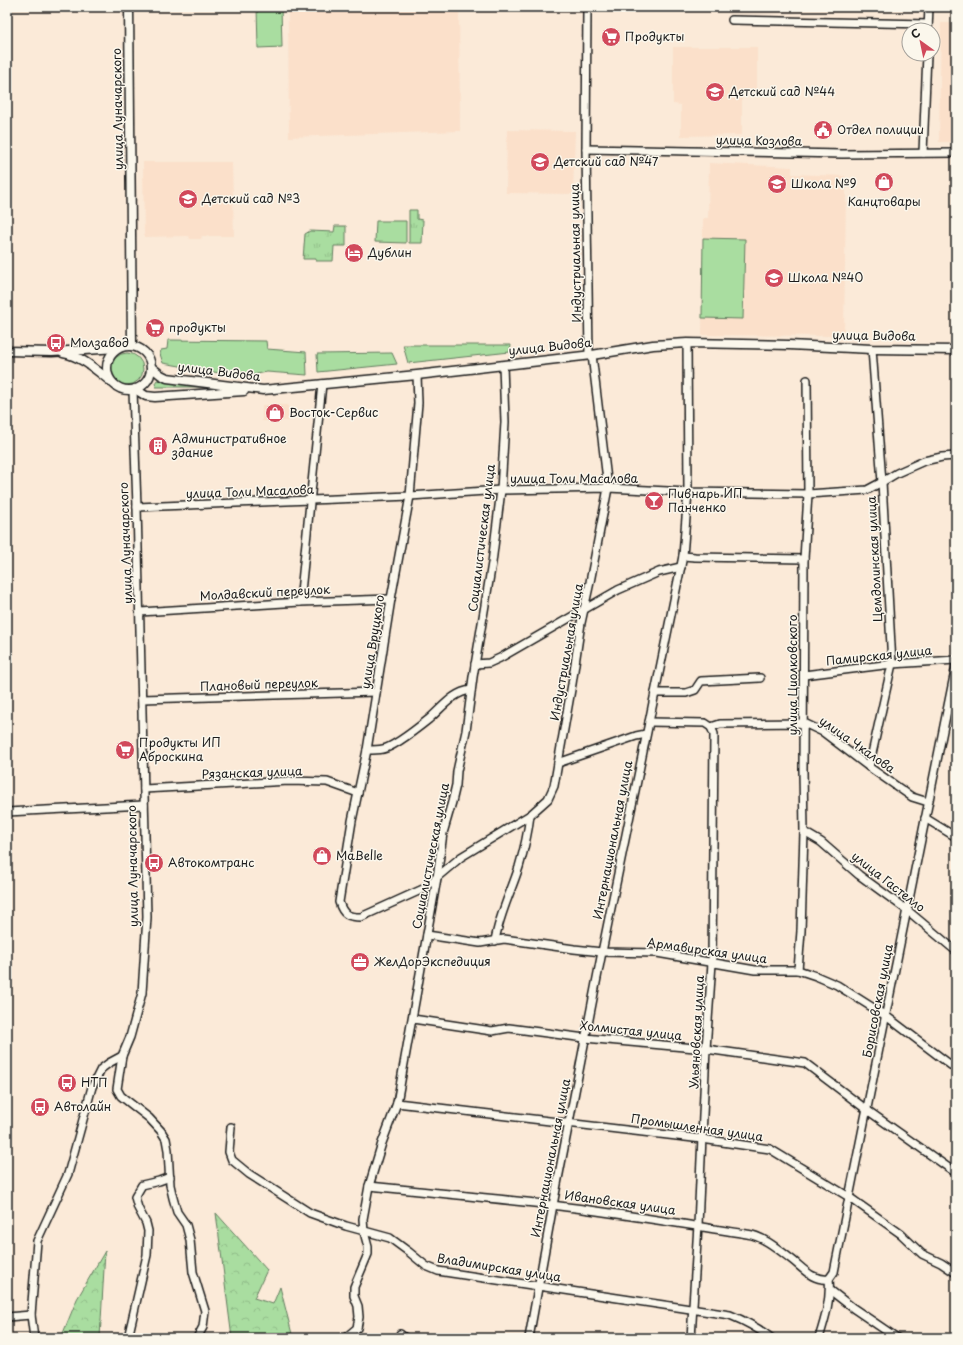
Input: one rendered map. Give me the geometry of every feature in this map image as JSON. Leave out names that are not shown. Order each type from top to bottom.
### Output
[{"type":"street","name":"улица Луначарского","points":[[129,7],[132,346]]},
{"type":"street","name":"Индустриальная улица","points":[[530,815],[548,799],[554,786],[584,610],[608,488],[590,355],[586,149],[588,7]]},
{"type":"street","points":[[928,22],[929,7]]},
{"type":"street","points":[[732,20],[901,26]]},
{"type":"street","points":[[923,153],[927,62]]},
{"type":"street","name":"улица Козлова","points":[[586,149],[848,154],[956,153]]},
{"type":"street","name":"Интернациональная улица","points":[[529,1338],[585,1038],[683,556],[688,492],[687,344]]},
{"type":"street","name":"улица Видова","points":[[151,367],[160,376],[167,378],[263,390],[417,375],[590,355],[653,345],[789,345],[872,349],[956,350]]},
{"type":"street","points":[[7,350],[52,352],[132,346],[143,350],[147,355],[151,367],[150,375],[147,381],[142,386],[134,390]]},
{"type":"street","points":[[111,382],[106,370],[107,363],[113,352],[118,348]]},
{"type":"street","name":"Цемдолинская улица","points":[[868,766],[892,664],[882,482],[872,349]]},
{"type":"street","points":[[52,352],[70,355],[83,360],[121,389],[134,390],[146,396],[155,398],[263,390]]},
{"type":"street","name":"Социалистическая улица","points":[[345,1338],[358,1328],[358,1306],[354,1296],[354,1287],[368,1254],[363,1219],[369,1186],[382,1143],[397,1103],[413,1019],[437,878],[443,833],[456,785],[457,771],[466,731],[502,490],[505,422],[503,364]]},
{"type":"street","name":"улица Вруцкого","points":[[417,375],[418,403],[410,496],[391,599],[367,750],[352,821],[339,902],[341,910],[354,917],[361,917],[423,889],[437,878]]},
{"type":"street","name":"улица Циолковского","points":[[798,970],[801,931],[804,832],[804,558],[808,494],[807,380]]},
{"type":"street","points":[[300,602],[322,384]]},
{"type":"street","name":"улица Луначарского","points":[[134,390],[147,917],[142,992],[130,1038],[122,1056],[117,1089],[121,1096],[149,1118],[166,1139],[170,1176]]},
{"type":"street","name":"улица Толи Масалова","points":[[137,507],[410,496],[502,490],[608,488],[688,492],[808,494],[867,490],[897,473],[924,461],[956,456]]},
{"type":"street","points":[[683,556],[804,558]]},
{"type":"street","points":[[475,664],[489,663],[500,658],[618,590],[659,572],[681,567]]},
{"type":"street","name":"Молдавский переулок","points":[[140,612],[300,602],[391,599]]},
{"type":"street","name":"Памирская улица","points":[[804,675],[892,664],[956,660]]},
{"type":"street","name":"Борисовская улица","points":[[818,1338],[824,1322],[830,1290],[829,1279],[834,1272],[956,666]]},
{"type":"street","points":[[655,692],[686,693],[695,690],[701,681],[760,678]]},
{"type":"street","points":[[367,750],[383,749],[394,745],[428,720],[457,695],[471,690]]},
{"type":"street","name":"Плановый переулок","points":[[142,699],[376,692]]},
{"type":"street","name":"улица Чкалова","points":[[649,722],[705,724],[711,727],[720,724],[804,723],[823,732],[912,797],[928,802]]},
{"type":"street","name":"Ульяновская улица","points":[[691,1338],[712,963],[714,734],[711,727]]},
{"type":"street","points":[[558,763],[636,736],[646,734]]},
{"type":"street","name":"Рязанская улица","points":[[144,789],[289,781],[327,782],[358,793]]},
{"type":"street","points":[[7,812],[144,806]]},
{"type":"street","points":[[437,878],[462,856],[530,815]]},
{"type":"street","points":[[495,941],[498,924],[519,867],[528,833],[530,815]]},
{"type":"street","points":[[925,818],[956,838]]},
{"type":"street","name":"улица Гастелло","points":[[804,832],[821,842],[859,875],[907,910],[956,951]]},
{"type":"street","name":"Армавирская улица","points":[[427,935],[480,943],[504,939],[602,952],[657,953],[756,970],[798,970],[837,985],[886,1016],[956,1069]]},
{"type":"street","name":"Холмистая улица","points":[[413,1019],[492,1031],[509,1028],[585,1038],[706,1049],[805,1063],[867,1110],[956,1173]]},
{"type":"street","points":[[34,1338],[31,1315],[37,1241],[68,1174],[92,1087],[101,1069],[109,1062],[122,1056]]},
{"type":"street","name":"Промышленная улица","points":[[397,1103],[702,1139],[770,1149],[849,1197],[901,1234],[922,1254],[941,1263],[956,1273]]},
{"type":"street","name":"Владимирская улица","points":[[231,1127],[229,1152],[232,1160],[250,1174],[310,1213],[364,1232],[390,1238],[426,1266],[438,1271],[730,1315],[756,1327],[771,1338]]},
{"type":"street","points":[[128,1338],[147,1255],[148,1231],[146,1222],[138,1208],[135,1197],[142,1185],[159,1181],[170,1176],[170,1185],[177,1212],[186,1225],[190,1240],[193,1272],[206,1311],[203,1327],[197,1338]]},
{"type":"street","name":"Ивановская улица","points":[[369,1186],[553,1205],[698,1225],[755,1235],[768,1242],[792,1260],[803,1271],[822,1280],[829,1279]]},
{"type":"street","points":[[830,1290],[853,1308],[897,1338]]},
{"type":"street","points":[[7,1316],[31,1315]]},
{"type":"shaded area","points":[[288,7],[459,7],[460,131],[289,137]]},
{"type":"shaded area","points":[[941,23],[955,23],[956,142],[939,142]]},
{"type":"shaded area","name":"Детский сад №44","points":[[673,47],[757,47],[757,95],[742,96],[742,135],[681,136],[681,105],[673,104]]},
{"type":"shaded area","name":"Детский сад №47","points":[[507,130],[575,131],[573,194],[506,193]]},
{"type":"shaded area","name":"Детский сад №3","points":[[143,162],[232,162],[234,236],[202,236],[201,239],[190,239],[189,236],[144,237]]},
{"type":"shaded area","name":"Школа №40","points":[[709,163],[792,167],[792,174],[845,176],[844,336],[702,335],[703,218],[708,218]]},
{"type":"shaded area","points":[[262,405],[288,405],[289,421],[262,421]]},
{"type":"green space","points":[[257,7],[281,7],[282,47],[258,48]]},
{"type":"green space","points":[[409,210],[417,210],[417,219],[423,220],[422,243],[409,243]]},
{"type":"green space","points":[[376,221],[406,221],[406,243],[375,242]]},
{"type":"green space","points":[[335,226],[346,226],[346,246],[334,246],[333,261],[303,259],[305,234],[310,231],[334,232]]},
{"type":"green space","points":[[703,238],[745,239],[743,319],[702,318]]},
{"type":"green space","points":[[168,340],[266,341],[267,349],[306,352],[307,375],[267,372],[242,377],[163,363],[160,354],[161,350],[167,349]]},
{"type":"green space","points":[[403,345],[511,345],[510,352],[408,363]]},
{"type":"green space","points":[[124,353],[130,353],[140,360],[143,369],[142,375],[136,382],[130,385],[124,385],[114,378],[111,372],[111,366],[118,356]]},
{"type":"green space","points":[[392,353],[397,364],[318,372],[317,354]]},
{"type":"green space","points":[[157,380],[226,387],[156,387],[155,383]]},
{"type":"green space","points":[[216,1213],[267,1270],[254,1298],[273,1304],[280,1287],[293,1338],[232,1338]]},
{"type":"green space","points":[[105,1251],[100,1338],[61,1338],[77,1299]]},
{"type":"place","name":"Продукты","points":[[611,37]]},
{"type":"place","name":"Детский сад №44","points":[[715,92]]},
{"type":"place","name":"Отдел полиции","points":[[823,130]]},
{"type":"place","name":"Детский сад №47","points":[[540,162]]},
{"type":"place","name":"Канцтовары","points":[[884,182]]},
{"type":"place","name":"Школа №9","points":[[777,184]]},
{"type":"place","name":"Детский сад №3","points":[[188,199]]},
{"type":"place","name":"Дублин","points":[[354,253]]},
{"type":"place","name":"Школа №40","points":[[774,278]]},
{"type":"place","name":"продукты","points":[[155,328]]},
{"type":"place","name":"Молзавод","points":[[56,343]]},
{"type":"place","name":"Восток-Сервис","points":[[275,413]]},
{"type":"place","name":"Административное здание","points":[[158,446]]},
{"type":"place","name":"Пивнарь ИП Панченко","points":[[654,501]]},
{"type":"place","name":"Продукты ИП Аброскина","points":[[125,750]]},
{"type":"place","name":"MaBelle","points":[[322,856]]},
{"type":"place","name":"Автокомтранс","points":[[154,863]]},
{"type":"place","name":"ЖелДорЭкспедиция","points":[[360,962]]},
{"type":"place","name":"НТП","points":[[67,1083]]},
{"type":"place","name":"Автолайн","points":[[40,1107]]}]
